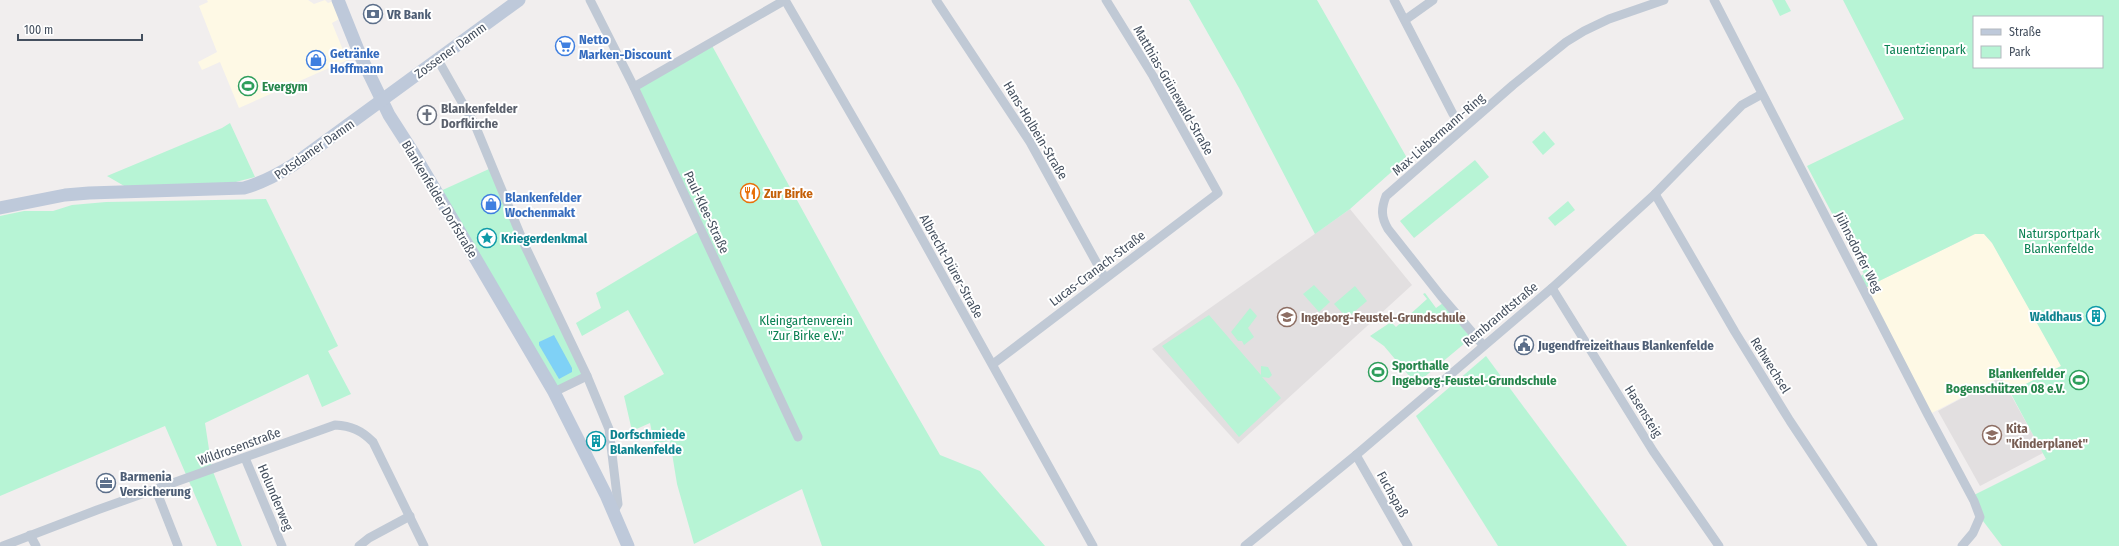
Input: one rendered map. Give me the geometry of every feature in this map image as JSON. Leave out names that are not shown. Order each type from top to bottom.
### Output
[{"type":"main road","name":"Blankenfelder Dorfstraße","points":[[338,0],[360,55],[381,100],[554,392],[614,511],[628,546]]},
{"type":"main road","name":"Zossener Damm","points":[[381,100],[519,0]]},
{"type":"main road","name":"Potsdamer Damm","points":[[0,208],[65,195],[89,193],[244,188],[275,176],[381,100]]},
{"type":"street","name":"Paul-Klee-Straße","points":[[590,0],[634,87],[798,436]]},
{"type":"street","points":[[634,87],[785,0]]},
{"type":"street","name":"Albrecht-Dürer-Straße","points":[[785,0],[993,364],[1093,546]]},
{"type":"street","name":"Hans-Holbein-Straße","points":[[936,0],[969,47],[1030,142],[1105,278]]},
{"type":"street","name":"Matthias-Grünewald-Straße","points":[[1106,0],[1153,76],[1218,193]]},
{"type":"street","points":[[1394,0],[1453,114]]},
{"type":"street","points":[[1405,20],[1433,0]]},
{"type":"street","name":"Max-Liebermann-Ring","points":[[1483,345],[1437,292],[1388,229],[1383,220],[1382,212],[1386,196],[1513,85],[1566,42],[1584,31],[1609,19],[1664,0]]},
{"type":"street","name":"Jühnsdorfer Weg","points":[[1714,0],[1924,408],[1974,501],[1980,517],[1974,533],[1962,546]]},
{"type":"street","name":"Blankenfelder Dorfstraße","points":[[438,60],[475,125],[525,246],[587,376],[609,429],[618,504],[614,511]]},
{"type":"street","name":"Rembrandtstraße","points":[[1247,545],[1356,455],[1483,345],[1552,288],[1655,194],[1742,105],[1762,94]]},
{"type":"street","name":"Lucas-Cranach-Straße","points":[[993,364],[1218,193]]},
{"type":"street","name":"Rehwechsel","points":[[1655,194],[1775,397],[1836,492],[1873,546]]},
{"type":"street","name":"Hasensteig","points":[[1552,288],[1654,451],[1719,546]]},
{"type":"street","points":[[554,392],[587,376]]},
{"type":"street","name":"Wildrosenstraße","points":[[3,546],[335,425],[348,426],[359,430],[373,442],[424,546]]},
{"type":"street","name":"Fuchspaß","points":[[1356,455],[1408,546]]},
{"type":"street","name":"Holunderweg","points":[[245,458],[282,546]]},
{"type":"street","points":[[156,490],[178,546]]},
{"type":"street","points":[[358,546],[369,538],[410,516]]},
{"type":"street","points":[[30,535],[36,546]]},
{"type":"shaded area","points":[[207,0],[308,0],[314,4],[325,0],[328,3],[333,1],[341,18],[332,23],[347,60],[239,108],[220,62],[202,70],[198,62],[217,52],[199,6],[208,2]]},
{"type":"shaded area","name":"Ingeborg-Feustel-Grundschule","points":[[1350,209],[1412,285],[1238,444],[1152,349]]},
{"type":"shaded area","points":[[1975,234],[1984,234],[1993,244],[2061,366],[2010,392],[2001,377],[1928,415],[1863,289]]},
{"type":"shaded area","name":"Kita \"Kinderplanet\"","points":[[2001,377],[2043,453],[1980,486],[1938,411]]},
{"type":"green space","points":[[1189,0],[1317,0],[1407,158],[1350,209],[1315,234],[1239,88]]},
{"type":"green space","points":[[1772,0],[1785,0],[1791,11],[1780,16]]},
{"type":"green space","points":[[1843,0],[2119,0],[2119,546],[2002,546],[1980,517],[1972,496],[2046,459],[2010,392],[2061,366],[1992,243],[1984,234],[1975,234],[1863,289],[1857,278],[1864,274],[1807,166],[1904,119]]},
{"type":"green space","name":"Kleingartenverein \"Zur Birke e.V.\"","points":[[710,42],[880,351],[940,455],[980,471],[1045,546],[822,546],[802,489],[694,544],[677,484],[670,441],[654,443],[650,423],[632,431],[624,396],[664,374],[628,310],[582,336],[576,323],[601,308],[596,293],[701,230],[634,87]]},
{"type":"green space","points":[[230,123],[255,177],[232,183],[126,187],[107,176],[222,128]]},
{"type":"green space","points":[[1544,131],[1555,144],[1543,155],[1532,142]]},
{"type":"green space","points":[[1475,160],[1489,177],[1414,238],[1400,221]]},
{"type":"green space","points":[[489,169],[587,376],[554,392],[436,193]]},
{"type":"green space","points":[[266,199],[338,346],[328,351],[351,394],[322,407],[308,374],[205,423],[212,469],[242,546],[217,546],[165,426],[0,496],[0,216],[24,211],[53,211],[72,205],[106,202]]},
{"type":"green space","points":[[1568,201],[1575,210],[1555,226],[1548,218]]},
{"type":"green space","points":[[1314,285],[1330,302],[1319,312],[1303,294]]},
{"type":"green space","points":[[1355,286],[1367,301],[1347,318],[1334,304]]},
{"type":"green space","points":[[1425,293],[1436,308],[1443,303],[1471,338],[1416,384],[1384,346],[1370,336],[1391,322],[1396,327],[1427,299],[1423,294]]},
{"type":"green space","points":[[1250,308],[1257,316],[1248,328],[1254,337],[1244,345],[1242,341],[1238,341],[1231,332]]},
{"type":"green space","points":[[1209,315],[1261,375],[1261,366],[1268,367],[1272,375],[1269,378],[1262,377],[1281,398],[1239,437],[1162,346]]},
{"type":"green space","points":[[1486,356],[1627,546],[1498,546],[1416,416]]},
{"type":"water","points":[[554,335],[572,368],[572,372],[559,379],[539,345],[539,342]]},
{"type":"place","name":"VR Bank","points":[[373,14]]},
{"type":"place","name":"Netto Marken-Discount","points":[[565,46]]},
{"type":"place","name":"Getränke Hoffmann","points":[[316,60]]},
{"type":"place","name":"Evergym","points":[[248,86]]},
{"type":"place","name":"Blankenfelder Dorfkirche","points":[[427,115]]},
{"type":"place","name":"Zur Birke","points":[[750,193]]},
{"type":"place","name":"Blankenfelder Wochenmakt","points":[[491,204]]},
{"type":"place","name":"Kriegerdenkmal","points":[[487,238]]},
{"type":"place","name":"Waldhaus","points":[[2096,316]]},
{"type":"place","name":"Ingeborg-Feustel-Grundschule","points":[[1287,317]]},
{"type":"place","name":"Jugendfreizeithaus Blankenfelde","points":[[1524,345]]},
{"type":"place","name":"Sporthalle Ingeborg-Feustel-Grundschule","points":[[1378,372]]},
{"type":"place","name":"Blankenfelder Bogenschützen 08 e.V.","points":[[2079,380]]},
{"type":"place","name":"Kita \"Kinderplanet\"","points":[[1992,435]]},
{"type":"place","name":"Dorfschmiede Blankenfelde","points":[[596,441]]},
{"type":"place","name":"Barmenia Versicherung","points":[[106,483]]},
{"type":"park label","name":"Tauentzienpark","points":[[1925,49]]},
{"type":"park label","name":"Natursportpark Blankenfelde","points":[[2059,240]]}]
